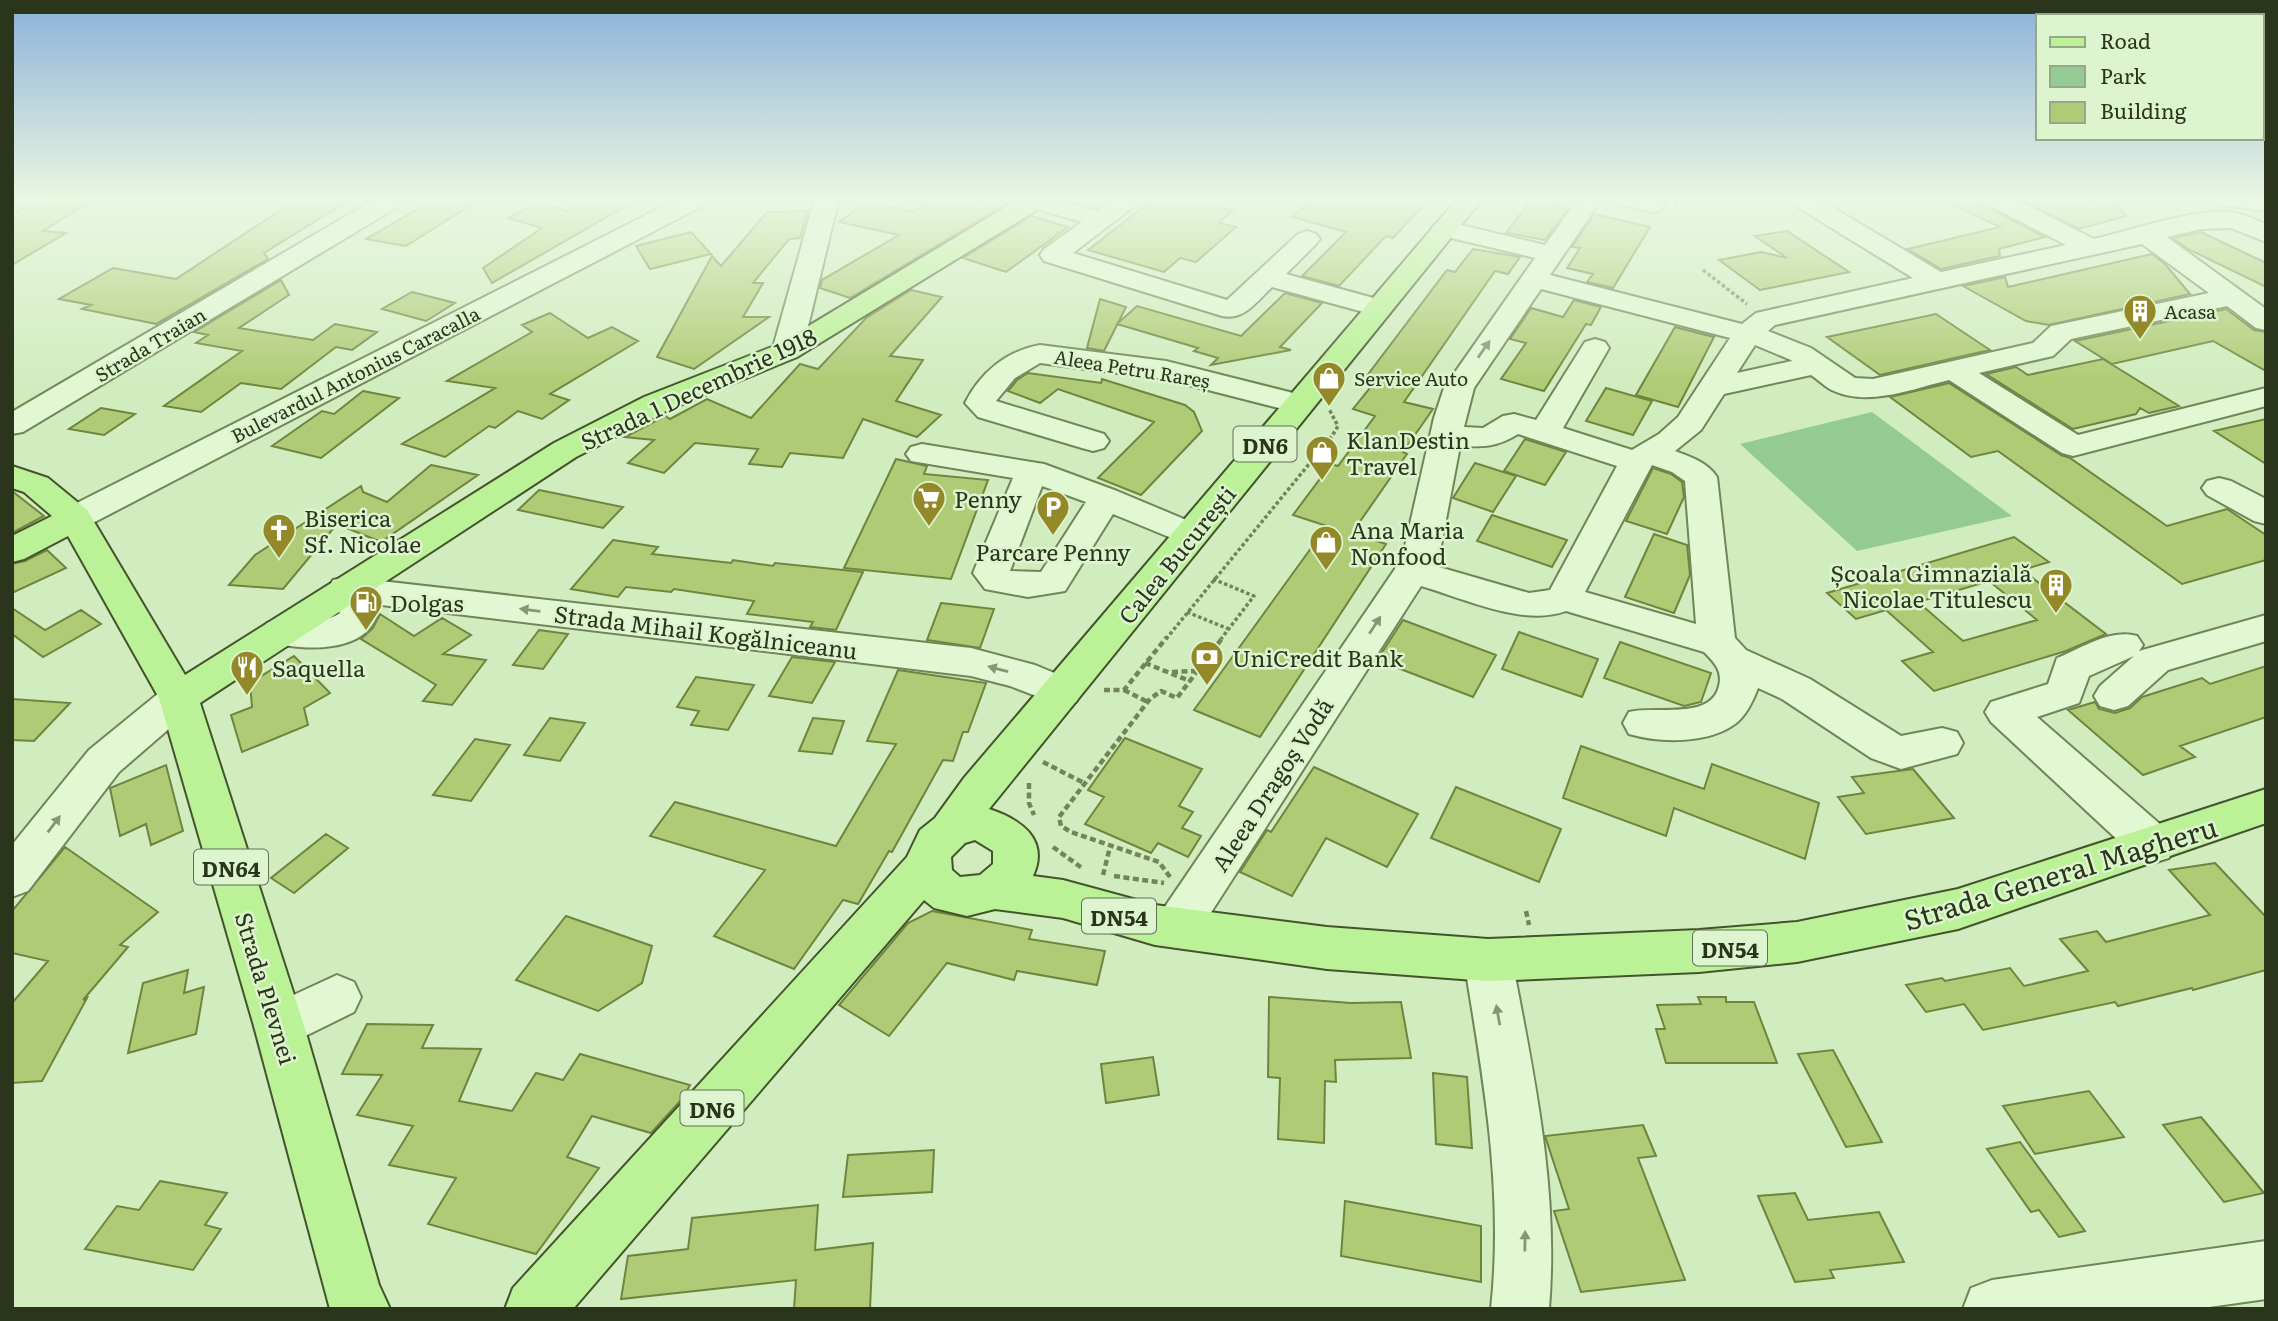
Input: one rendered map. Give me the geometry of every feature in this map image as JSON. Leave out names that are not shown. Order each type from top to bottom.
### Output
[{"type":"main road","name":"Strada 1 Decembrie 1918","points":[[346,589],[565,450],[655,404],[787,351],[937,260]]},
{"type":"main road","name":"Calea București","points":[[1021,850],[1003,795],[1032,761],[1078,691],[1191,535],[1314,406],[1378,308],[1418,260]]},
{"type":"main road","name":"Strada Plevnei","points":[[12,476],[36,485],[75,518],[179,698],[279,1026],[354,1297],[361,1309]]},
{"type":"main road","name":"Bulevardul Antonius Caracalla","points":[[12,551],[75,518]]},
{"type":"main road","points":[[179,698],[280,632]]},
{"type":"main road","name":"Calea București","points":[[951,829],[979,790],[1032,761]]},
{"type":"main road","name":"Strada General Magheru","points":[[1021,850],[1063,899],[1128,919],[1327,948],[1488,960],[1699,951],[1797,942],[1958,909],[2266,806]]},
{"type":"main road","points":[[951,829],[975,823],[987,824],[1021,850]]},
{"type":"main road","name":"DN6","points":[[936,879],[932,845],[951,829]]},
{"type":"main road","name":"DN6","points":[[936,879],[970,897],[1021,850]]},
{"type":"main road","name":"DN6","points":[[534,1308],[890,908],[936,879]]},
{"type":"street","name":"Strada Traian","points":[[12,425],[291,260]]},
{"type":"street","name":"Bulevardul Antonius Caracalla","points":[[75,518],[195,444],[573,260]]},
{"type":"street","points":[[787,351],[811,260]]},
{"type":"street","points":[[1068,260],[1232,310],[1285,260]]},
{"type":"street","points":[[1524,260],[1757,326],[1845,386],[1859,388],[2043,349],[2061,332],[2231,297]]},
{"type":"street","name":"Aleea Dragoș Vodă","points":[[1176,928],[1412,570],[1423,545],[1446,436],[1466,376],[1546,260]]},
{"type":"street","points":[[1901,260],[1936,281]]},
{"type":"street","points":[[1564,598],[1641,457],[1670,441],[1690,423],[1757,326],[2033,260]]},
{"type":"street","points":[[2180,260],[2266,322]]},
{"type":"street","points":[[1267,277],[1378,308]]},
{"type":"street","points":[[1544,433],[1595,348]]},
{"type":"street","name":"Aleea Petru Rareș","points":[[1093,442],[989,410],[980,404],[982,395],[1019,360],[1030,354],[1040,354],[1166,370],[1314,406]]},
{"type":"street","points":[[1713,387],[1817,365]]},
{"type":"street","points":[[1954,370],[2073,446],[2260,404]]},
{"type":"street","points":[[1446,436],[1489,438],[1514,423],[1641,457],[1684,465],[1701,477],[1726,651],[1741,682],[1733,704],[1722,716],[1693,724],[1643,723]]},
{"type":"street","points":[[922,454],[1032,471],[1105,498],[1191,535]]},
{"type":"street","points":[[1032,471],[991,573],[998,581],[1028,585],[1052,583],[1105,498]]},
{"type":"street","points":[[2219,488],[2266,513]]},
{"type":"street","points":[[1412,570],[1529,605],[1548,604],[1564,598],[1726,651],[1796,689],[1886,747],[1901,753],[1942,743]]},
{"type":"street","points":[[280,632],[337,633],[347,627],[357,620],[359,612],[346,589]]},
{"type":"street","name":"Strada Mihail Kogălniceanu","points":[[346,589],[816,635],[971,662],[1078,691]]},
{"type":"street","points":[[2114,696],[2154,660],[2266,628]]},
{"type":"street","points":[[2124,645],[2071,668],[2065,693],[2005,712],[2153,845]]},
{"type":"street","points":[[12,878],[104,761],[179,698]]},
{"type":"street","points":[[1488,960],[1513,1100],[1525,1217],[1524,1277],[1520,1309]]},
{"type":"street","points":[[279,1026],[337,997]]},
{"type":"street","points":[[1992,1309],[2266,1270]]},
{"type":"path","points":[[1703,270],[1757,326]]},
{"type":"path","name":"Calea București","points":[[1124,690],[1332,436],[1338,426],[1314,406]]},
{"type":"path","name":"Calea București","points":[[1190,681],[1254,596],[1213,579]]},
{"type":"path","name":"Calea București","points":[[1186,612],[1229,629]]},
{"type":"path","points":[[1084,783],[1032,761],[1021,850],[1056,851],[1077,866],[1103,875],[1164,883],[1170,878],[1159,862],[1110,847],[1061,826],[1059,817],[1147,702],[1161,691],[1177,698],[1190,681],[1145,663]]},
{"type":"path","points":[[1168,672],[1196,671]]},
{"type":"path","points":[[1078,691],[1124,690],[1147,702]]},
{"type":"path","points":[[1103,875],[1110,847]]},
{"type":"green space","points":[[1872,412],[2012,516],[1857,551],[1740,444]]},
{"type":"building","points":[[205,260],[267,260],[156,324],[82,309],[91,305],[59,299],[113,268],[176,279]]},
{"type":"building","points":[[495,260],[533,260],[492,283],[483,268]]},
{"type":"building","points":[[644,260],[688,260],[650,269]]},
{"type":"building","points":[[710,260],[715,260],[721,266],[726,260],[772,260],[753,283],[763,283],[743,317],[769,317],[694,369],[657,357]]},
{"type":"building","points":[[857,260],[914,260],[850,298],[820,288],[822,280]]},
{"type":"building","points":[[968,260],[1023,260],[1006,272]]},
{"type":"building","points":[[1121,260],[1178,260],[1164,272]]},
{"type":"building","points":[[1318,260],[1364,260],[1339,286],[1302,276]]},
{"type":"building","points":[[1465,260],[1518,260],[1508,274],[1495,271],[1404,402],[1433,409],[1403,452],[1407,454],[1352,533],[1386,544],[1260,737],[1194,710],[1327,526],[1293,515],[1331,464],[1338,466],[1375,416],[1353,409],[1373,384],[1363,381],[1447,270],[1455,272]]},
{"type":"building","points":[[1572,260],[1630,260],[1613,288],[1587,282],[1593,274],[1567,268]]},
{"type":"building","points":[[1719,260],[1830,260],[1849,272],[1760,290]]},
{"type":"building","points":[[1926,260],[1983,260],[1941,269]]},
{"type":"building","points":[[2127,260],[2159,260],[2190,294],[2049,325],[2026,321],[1963,286],[2005,277],[2008,287]]},
{"type":"building","points":[[2210,260],[2259,260],[2266,263],[2266,287]]},
{"type":"building","points":[[281,280],[289,295],[239,328],[313,340],[335,324],[377,332],[352,350],[336,347],[281,389],[241,383],[201,412],[164,406],[242,351],[196,343],[208,335],[194,332]]},
{"type":"building","points":[[911,290],[942,297],[890,356],[923,360],[896,401],[941,415],[917,437],[863,419],[843,458],[790,453],[782,467],[749,464],[758,449],[695,443],[664,473],[628,463],[654,440],[625,437],[665,416],[670,419],[707,399],[751,418],[800,364],[818,369],[866,318]]},
{"type":"building","points":[[412,292],[455,303],[426,321],[382,309]]},
{"type":"building","points":[[1285,293],[1322,303],[1280,347],[1291,350],[1211,365],[1218,358],[1194,351],[1198,348],[1117,324],[1137,306],[1241,336]]},
{"type":"building","points":[[1100,299],[1126,307],[1104,351],[1087,348]]},
{"type":"building","points":[[1574,300],[1601,307],[1591,325],[1586,324],[1544,391],[1501,379],[1526,343],[1510,339],[1531,308],[1563,317]]},
{"type":"building","points":[[2226,309],[2254,330],[2266,332],[2266,371],[2213,341],[2112,364],[2075,341]]},
{"type":"building","points":[[550,313],[588,338],[612,327],[638,341],[550,394],[569,400],[542,419],[518,411],[495,428],[489,426],[445,457],[402,444],[495,388],[447,381],[532,332],[522,325]]},
{"type":"building","points":[[1936,314],[1990,350],[1880,375],[1827,337]]},
{"type":"building","points":[[1675,327],[1714,337],[1678,407],[1636,395]]},
{"type":"building","points":[[2103,359],[2179,406],[2149,413],[2140,408],[2136,414],[2073,429],[1986,374],[2016,367],[2028,375]]},
{"type":"building","points":[[1028,373],[1101,383],[1102,379],[1185,405],[1194,412],[1202,431],[1141,495],[1098,478],[1154,422],[1058,389],[1040,403],[1008,391],[1017,380]]},
{"type":"building","points":[[1949,383],[2061,455],[2070,458],[2167,526],[2227,509],[2266,535],[2266,560],[2182,584],[1998,451],[1971,457],[1890,397]]},
{"type":"building","points":[[1606,388],[1652,401],[1633,435],[1586,421]]},
{"type":"building","points":[[363,391],[399,398],[321,458],[272,446],[322,411],[334,414]]},
{"type":"building","points":[[101,408],[135,414],[104,435],[69,429]]},
{"type":"building","points":[[2266,419],[2266,464],[2214,431]]},
{"type":"building","points":[[1525,439],[1566,452],[1545,485],[1504,471]]},
{"type":"building","points":[[896,459],[927,466],[924,474],[988,480],[951,579],[844,568]]},
{"type":"building","points":[[1475,463],[1516,476],[1493,512],[1453,498]]},
{"type":"building","points":[[431,465],[478,475],[381,542],[337,524],[283,589],[229,585],[255,555],[361,486],[363,492],[387,502]]},
{"type":"building","points":[[1653,468],[1671,474],[1682,482],[1684,497],[1667,534],[1626,521]]},
{"type":"building","points":[[539,490],[623,507],[603,528],[518,510]]},
{"type":"building","points":[[12,491],[44,516],[12,533]]},
{"type":"building","points":[[1492,515],[1567,540],[1552,567],[1477,541]]},
{"type":"building","points":[[1654,534],[1687,545],[1690,575],[1674,613],[1625,597]]},
{"type":"building","name":"Școala Gimnazială Nicolae Titulescu","points":[[2014,537],[2049,562],[2022,570],[2106,634],[2066,651],[1934,691],[1902,661],[1933,652],[1886,610],[1856,619],[1827,593]],"holes":[[[1989,581],[2037,620],[1963,641],[1918,602]]]},
{"type":"building","points":[[613,540],[658,547],[652,554],[731,563],[733,560],[773,566],[775,563],[863,572],[836,630],[810,627],[813,622],[747,614],[754,601],[674,589],[671,592],[626,587],[618,597],[571,589]]},
{"type":"building","points":[[47,550],[66,568],[12,593],[12,564]]},
{"type":"building","points":[[941,603],[994,609],[980,648],[927,640]]},
{"type":"building","points":[[12,608],[45,630],[81,610],[101,624],[43,657],[12,634]]},
{"type":"building","points":[[380,614],[414,636],[442,618],[471,635],[443,654],[486,660],[452,705],[423,701],[436,685],[361,639],[373,628]]},
{"type":"building","points":[[1403,620],[1496,655],[1473,697],[1377,660]]},
{"type":"building","points":[[539,630],[568,634],[543,669],[513,665]]},
{"type":"building","points":[[1519,632],[1598,659],[1582,697],[1502,669]]},
{"type":"building","points":[[1620,642],[1711,673],[1701,702],[1684,706],[1604,678]]},
{"type":"building","points":[[294,656],[330,693],[304,708],[308,725],[242,752],[231,715],[252,707],[250,683]]},
{"type":"building","points":[[792,657],[835,662],[812,703],[769,696]]},
{"type":"building","points":[[2266,666],[2266,717],[2180,746],[2195,757],[2143,775],[2068,710],[2095,702],[2099,709],[2115,713],[2130,708],[2142,697],[2202,678],[2210,684]]},
{"type":"building","points":[[898,670],[986,683],[968,732],[963,732],[953,761],[943,760],[892,852],[889,851],[858,904],[843,900],[794,969],[714,936],[765,870],[650,836],[675,802],[836,846],[896,744],[867,741]]},
{"type":"building","points":[[696,677],[754,685],[728,730],[691,725],[699,711],[677,707]]},
{"type":"building","points":[[12,699],[70,703],[34,741],[12,740]]},
{"type":"building","points":[[550,718],[585,723],[560,761],[524,755]]},
{"type":"building","points":[[813,718],[844,721],[832,754],[799,751]]},
{"type":"building","points":[[1125,738],[1202,769],[1179,806],[1193,812],[1182,828],[1201,836],[1188,857],[1158,843],[1151,853],[1085,824],[1104,797],[1088,790]]},
{"type":"building","points":[[475,739],[510,745],[471,801],[433,795]]},
{"type":"building","points":[[1581,746],[1704,789],[1712,764],[1819,803],[1805,859],[1674,808],[1666,836],[1563,798]]},
{"type":"building","points":[[166,765],[183,831],[151,845],[146,824],[120,836],[110,788]]},
{"type":"building","points":[[1314,767],[1418,814],[1387,867],[1326,838],[1292,896],[1240,872],[1267,830],[1271,832]]},
{"type":"building","points":[[1913,769],[1954,818],[1866,834],[1838,797],[1864,793],[1852,777]]},
{"type":"building","points":[[1456,787],[1561,829],[1539,882],[1431,838]]},
{"type":"building","points":[[326,834],[348,848],[294,893],[271,878]]},
{"type":"building","points":[[65,847],[158,912],[120,945],[128,947],[83,1000],[87,998],[42,1081],[12,1083],[12,1003],[48,961],[12,953],[12,911]]},
{"type":"building","points":[[2215,863],[2266,917],[2266,970],[2193,990],[2192,988],[2118,1006],[2115,1002],[1983,1030],[1964,1004],[1926,1012],[1906,985],[1942,978],[1945,981],[2010,968],[2024,986],[2088,971],[2060,939],[2097,931],[2106,942],[2210,915],[2169,870]]},
{"type":"building","points":[[932,911],[1032,930],[1029,939],[1105,951],[1097,985],[1017,971],[1014,980],[947,963],[889,1036],[839,1005],[908,923]]},
{"type":"building","points":[[566,916],[652,946],[642,983],[598,1011],[516,980]]},
{"type":"building","points":[[188,970],[184,993],[204,987],[196,1034],[128,1053],[143,983]]},
{"type":"building","points":[[1269,997],[1351,1003],[1401,1002],[1411,1058],[1335,1060],[1336,1082],[1325,1081],[1324,1143],[1278,1139],[1280,1078],[1268,1077]]},
{"type":"building","points":[[1698,997],[1726,997],[1726,1002],[1754,1002],[1777,1063],[1666,1063],[1656,1029],[1665,1029],[1657,1005],[1701,1004]]},
{"type":"building","points":[[367,1024],[433,1025],[422,1048],[481,1049],[459,1101],[512,1111],[536,1073],[563,1080],[580,1054],[690,1085],[682,1099],[651,1133],[592,1116],[567,1157],[599,1168],[536,1254],[428,1224],[456,1178],[389,1165],[413,1126],[357,1115],[382,1075],[342,1074]]},
{"type":"building","points":[[1833,1050],[1882,1142],[1846,1147],[1798,1054]]},
{"type":"building","points":[[1153,1057],[1159,1095],[1106,1103],[1101,1064]]},
{"type":"building","points":[[1433,1073],[1467,1077],[1472,1148],[1436,1144]]},
{"type":"building","points":[[2089,1091],[2124,1137],[2035,1154],[2003,1106]]},
{"type":"building","points":[[2201,1117],[2264,1193],[2224,1202],[2163,1125]]},
{"type":"building","points":[[1643,1125],[1656,1156],[1638,1158],[1685,1280],[1581,1292],[1554,1211],[1569,1209],[1545,1136]]},
{"type":"building","points":[[2020,1142],[2085,1231],[2059,1237],[2039,1210],[2031,1212],[1987,1149]]},
{"type":"building","points":[[934,1150],[932,1192],[843,1197],[848,1155]]},
{"type":"building","points":[[160,1181],[227,1193],[205,1225],[221,1229],[193,1270],[85,1249],[117,1206],[139,1210]]},
{"type":"building","points":[[1795,1193],[1808,1220],[1879,1212],[1904,1262],[1830,1270],[1834,1278],[1795,1282],[1758,1196]]},
{"type":"building","points":[[1345,1201],[1481,1226],[1481,1282],[1341,1256]]},
{"type":"building","points":[[818,1205],[815,1250],[873,1243],[870,1309],[794,1309],[796,1280],[621,1299],[628,1256],[688,1249],[692,1218]]},
{"type":"place","name":"Acasa","points":[[2140,341]]},
{"type":"place","name":"Service Auto","points":[[1329,408]]},
{"type":"place","name":"KlanDestin Travel","points":[[1322,482]]},
{"type":"place","name":"Penny","points":[[929,528]]},
{"type":"place","name":"Parcare Penny","points":[[1053,537]]},
{"type":"place","name":"Biserica Sf. Nicolae","points":[[279,560]]},
{"type":"place","name":"Ana Maria Nonfood","points":[[1326,572]]},
{"type":"place","name":"Școala Gimnazială Nicolae Titulescu","points":[[2056,615]]},
{"type":"place","name":"Dolgas","points":[[366,632]]},
{"type":"place","name":"UniCredit Bank","points":[[1207,687]]},
{"type":"place","name":"Saquella","points":[[247,697]]}]
